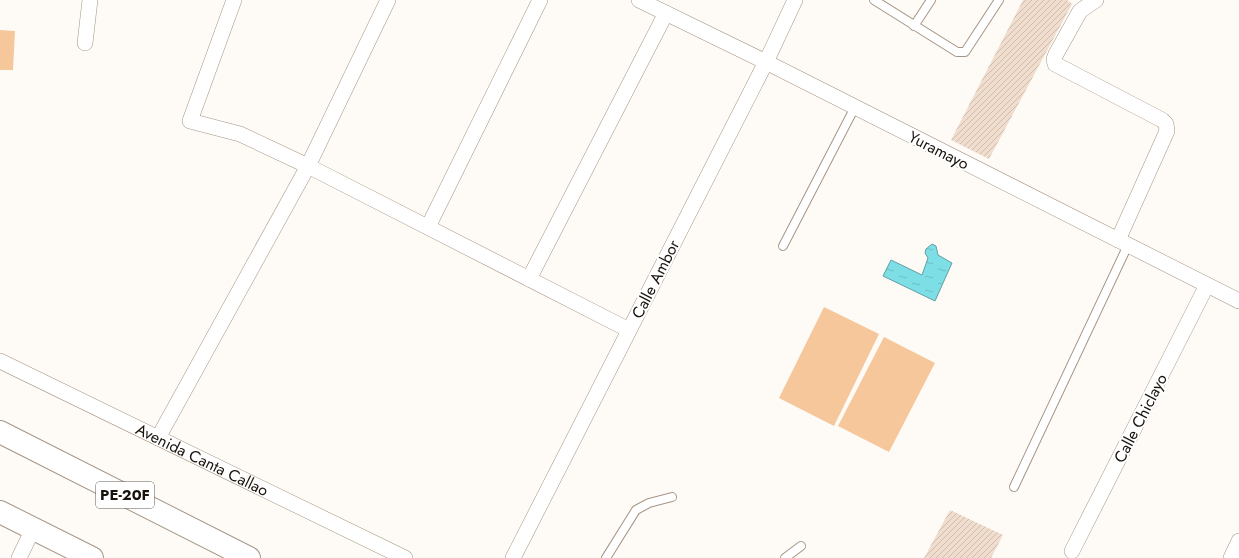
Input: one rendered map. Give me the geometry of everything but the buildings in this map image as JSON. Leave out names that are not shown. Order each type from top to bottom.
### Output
[{"type":"main road","name":"PE-20F","points":[[0,432],[249,558]]},
{"type":"main road","points":[[0,512],[92,558]]},
{"type":"street","points":[[85,43],[90,0]]},
{"type":"street","points":[[234,0],[190,121],[240,134],[308,166],[629,330]]},
{"type":"street","points":[[158,438],[308,166],[388,0]]},
{"type":"street","points":[[428,227],[540,0]]},
{"type":"street","name":"Yuramayo","points":[[639,0],[766,62],[1239,301]]},
{"type":"street","name":"Calle Ambor","points":[[513,558],[766,62],[795,0]]},
{"type":"street","points":[[1096,0],[1080,11],[1056,54],[1054,59],[1055,64],[1162,120],[1166,124],[1167,131],[1123,242]]},
{"type":"street","points":[[529,279],[666,13]]},
{"type":"street","name":"Calle Chiclayo","points":[[1072,551],[1207,285]]},
{"type":"street","name":"Avenida Canta Callao","points":[[0,361],[405,558]]},
{"type":"street","points":[[19,558],[33,529]]},
{"type":"street","points":[[1231,558],[1239,541]]},
{"type":"lane","points":[[874,0],[957,52],[965,52],[999,0]]},
{"type":"lane","points":[[914,26],[931,0]]},
{"type":"lane","points":[[783,246],[855,107]]},
{"type":"lane","points":[[1014,487],[1123,242]]},
{"type":"lane","points":[[606,558],[636,510],[649,503],[672,497]]},
{"type":"lane","points":[[785,558],[801,546]]},
{"type":"shaded area","points":[[0,30],[15,31],[13,70],[0,70]]},
{"type":"shaded area","points":[[824,307],[879,334],[834,426],[779,398]]},
{"type":"shaded area","points":[[884,337],[935,363],[889,452],[838,426]]},
{"type":"water","points":[[932,244],[936,246],[938,255],[952,263],[935,301],[883,276],[891,260],[922,275],[928,258],[925,253],[926,249]]}]
